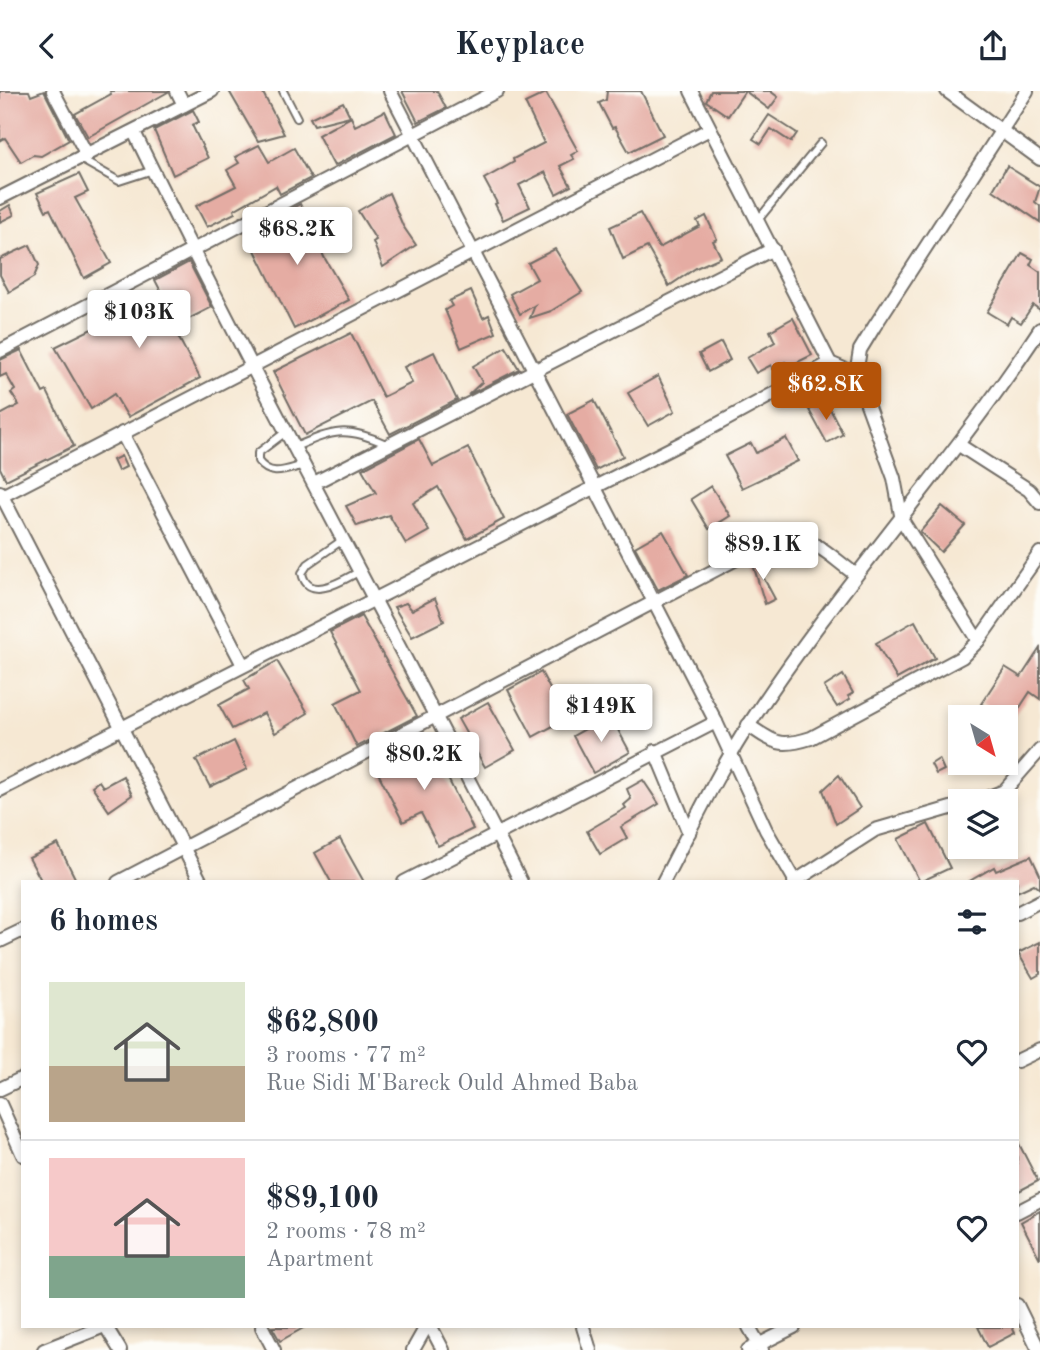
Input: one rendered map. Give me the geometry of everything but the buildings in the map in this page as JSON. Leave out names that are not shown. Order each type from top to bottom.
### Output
[{"type":"street","points":[[53,91],[84,157]]},
{"type":"street","points":[[177,91],[184,105]]},
{"type":"street","points":[[0,198],[212,91]]},
{"type":"street","points":[[390,91],[592,487],[716,722],[730,758],[794,880]]},
{"type":"street","points":[[0,351],[497,91]]},
{"type":"street","points":[[691,91],[708,130],[773,249],[830,363],[856,374]]},
{"type":"street","points":[[947,91],[1040,159]]},
{"type":"street","points":[[978,641],[902,520],[894,478],[856,374],[860,351],[874,327],[1027,91]]},
{"type":"street","points":[[200,880],[119,729],[1,495],[708,130]]},
{"type":"street","points":[[134,132],[286,431],[439,717],[520,880]]},
{"type":"street","points":[[314,483],[773,249]]},
{"type":"street","points":[[664,880],[748,725],[855,574],[902,520],[959,445],[1040,330]]},
{"type":"street","points":[[0,790],[830,363]]},
{"type":"street","points":[[122,433],[243,665]]},
{"type":"street","points":[[959,445],[1029,490],[1040,503]]},
{"type":"street","points":[[122,880],[439,717],[652,602],[783,537],[796,536],[812,543],[855,574]]},
{"type":"street","points":[[748,725],[779,744],[790,745],[811,738],[943,669],[978,641],[1040,553]]},
{"type":"street","points":[[408,880],[716,722]]},
{"type":"street","points":[[655,751],[689,833]]},
{"type":"street","points":[[1006,789],[1040,751]]},
{"type":"street","points":[[798,880],[875,829],[948,809]]},
{"type":"street","points":[[1019,912],[1040,901]]},
{"type":"street","points":[[0,941],[21,931]]},
{"type":"street","points":[[1019,1060],[1040,1050]]},
{"type":"street","points":[[0,1089],[21,1079]]},
{"type":"street","points":[[0,1104],[21,1151]]},
{"type":"street","points":[[1019,1211],[1040,1200]]},
{"type":"street","points":[[1019,1309],[1036,1347]]},
{"type":"street","points":[[44,1350],[101,1328]]},
{"type":"street","points":[[105,1328],[120,1350]]},
{"type":"street","points":[[263,1328],[274,1350]]},
{"type":"street","points":[[413,1350],[425,1328]]},
{"type":"street","points":[[432,1328],[443,1350]]},
{"type":"street","points":[[583,1328],[590,1350]]},
{"type":"street","points":[[749,1328],[756,1348],[792,1328]]},
{"type":"lane","points":[[283,91],[297,118]]},
{"type":"lane","points":[[758,221],[821,143]]},
{"type":"lane","points":[[84,157],[119,181],[153,170]]},
{"type":"lane","points":[[295,447],[329,432],[345,430],[364,434],[388,445]]},
{"type":"lane","points":[[286,431],[258,453],[258,461],[264,469],[272,472],[304,464]]},
{"type":"lane","points":[[344,539],[308,564],[302,573],[304,582],[310,587],[323,588],[361,570]]}]
